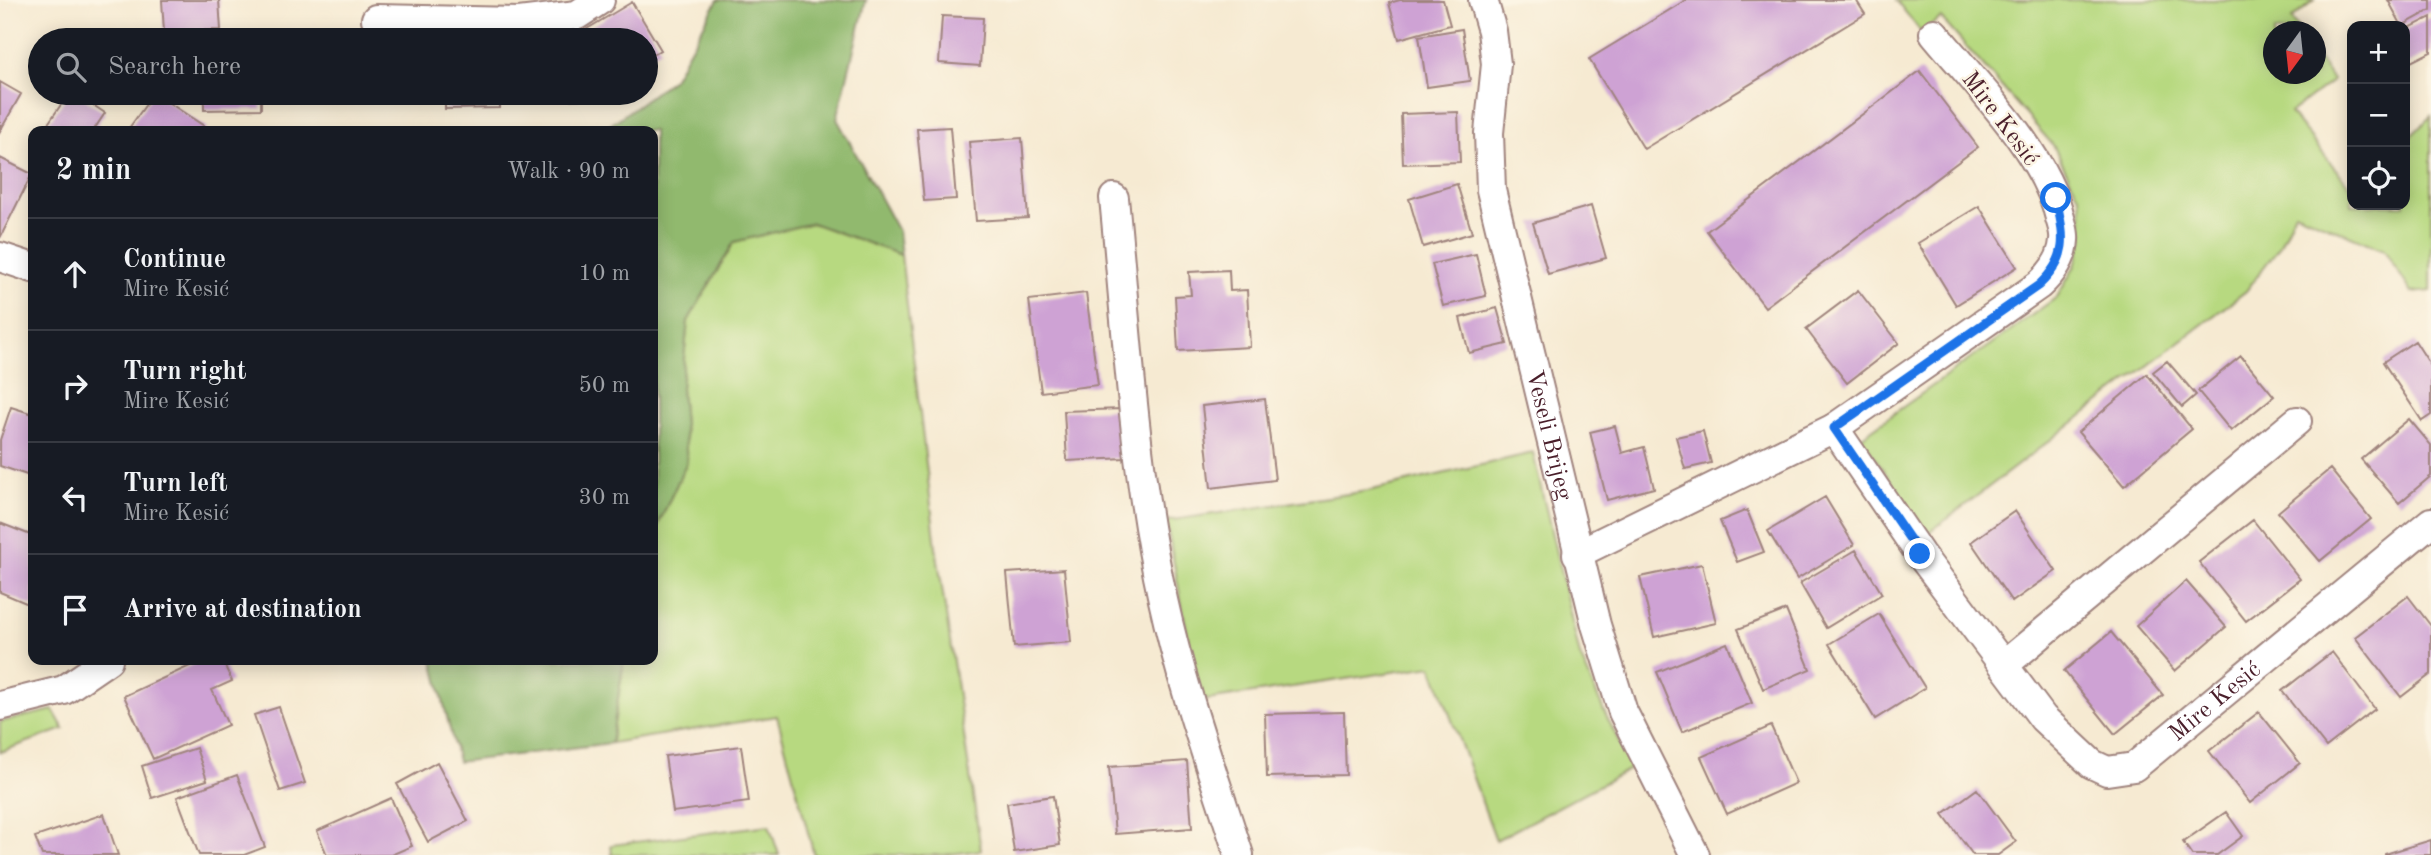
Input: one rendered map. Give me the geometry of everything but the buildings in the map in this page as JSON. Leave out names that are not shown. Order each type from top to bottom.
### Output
[{"type":"street","points":[[376,19],[519,22],[577,15],[600,0]]},
{"type":"street","name":"Veseli Brijeg","points":[[1483,0],[1492,31],[1496,64],[1489,133],[1491,190],[1577,554],[1623,712],[1695,855]]},
{"type":"street","name":"Mire Kesić","points":[[1577,554],[1834,428],[2039,285],[2053,272],[2060,259],[2064,238],[2056,198],[2047,179],[2017,134],[1934,33]]},
{"type":"street","points":[[1114,198],[1143,482],[1162,597],[1181,676],[1239,855]]},
{"type":"street","points":[[0,257],[28,266]]},
{"type":"street","points":[[2004,665],[2297,421]]},
{"type":"street","name":"Mire Kesić","points":[[1834,428],[1920,554],[2043,718],[2080,756],[2107,771],[2134,767],[2431,522]]},
{"type":"street","points":[[0,706],[64,690],[101,665]]},
{"type":"green space","points":[[718,0],[866,0],[837,119],[898,231],[901,255],[812,223],[734,242],[688,321],[681,388],[687,462],[658,525],[658,126],[609,126],[638,105],[658,105],[658,90],[673,79]]},
{"type":"green space","points":[[1896,0],[2315,0],[2292,19],[2293,21],[2263,21],[2263,84],[2326,84],[2326,69],[2333,80],[2290,113],[2347,183],[2347,210],[2410,210],[2410,137],[2431,116],[2431,291],[2412,293],[2384,250],[2295,212],[2279,247],[2246,291],[1927,534],[1861,437],[2057,297],[2075,266],[2083,238],[2080,198],[2053,145],[1941,18],[1921,32]]},
{"type":"green space","points":[[812,223],[901,255],[936,547],[981,850],[943,855],[814,855],[777,716],[611,743],[623,665],[658,665],[658,525],[687,462],[681,388],[688,321],[734,242]]},
{"type":"green space","points":[[1533,453],[1580,656],[1632,768],[1496,840],[1432,666],[1200,701],[1166,521],[1368,491]]},
{"type":"green space","points":[[434,665],[623,665],[611,743],[458,762]]},
{"type":"green space","points":[[53,710],[64,729],[0,752],[0,722]]},
{"type":"green space","points":[[769,825],[779,855],[612,855],[611,845]]},
{"type":"route","points":[[1920,554],[1834,428],[2039,285],[2053,272],[2060,259],[2064,238],[2056,198]]}]
